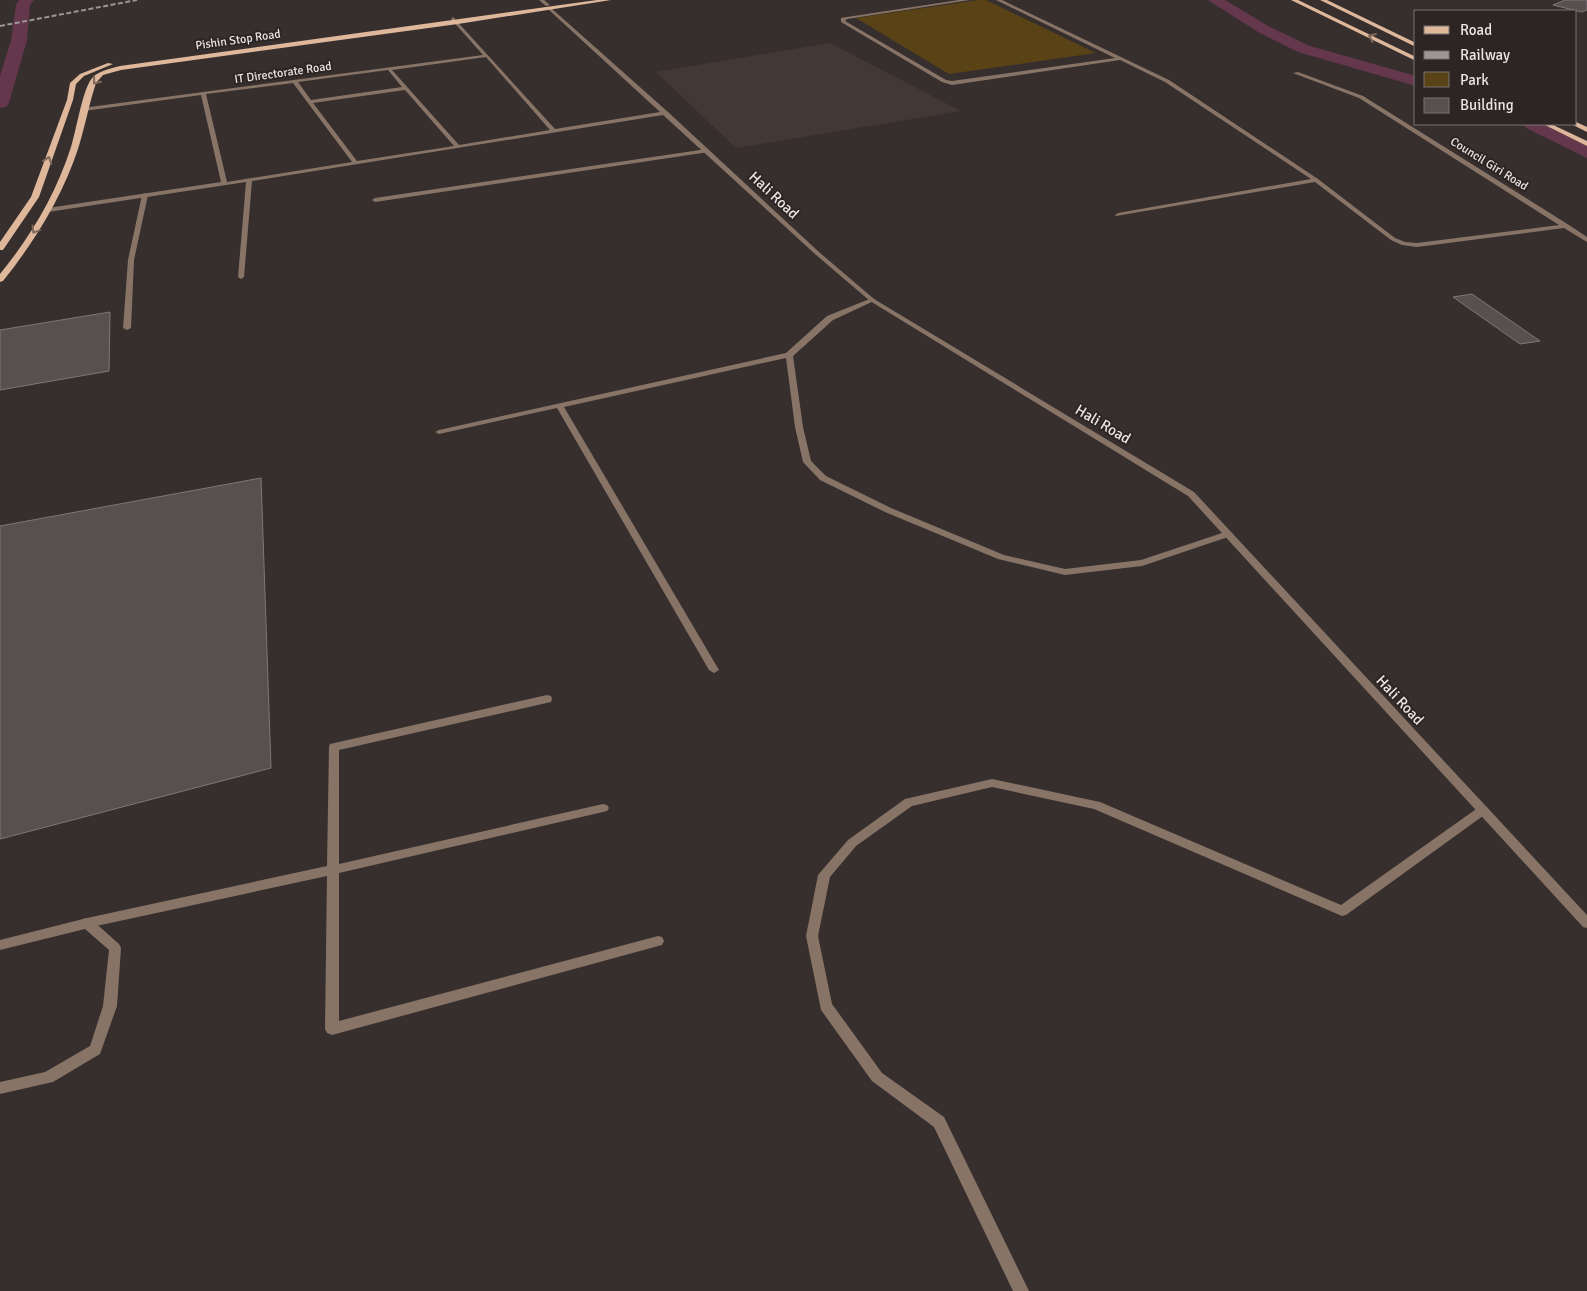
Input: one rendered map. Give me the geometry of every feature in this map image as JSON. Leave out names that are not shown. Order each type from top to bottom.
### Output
[{"type":"main road","name":"Pishin Stop Road","points":[[550,7],[583,0]]},
{"type":"main road","name":"Pishin Stop Road","points":[[0,279],[20,256],[48,210],[74,150],[93,82],[101,74],[120,68],[608,0]]},
{"type":"main road","points":[[1323,0],[1414,44]]},
{"type":"main road","points":[[1333,0],[1338,7]]},
{"type":"main road","points":[[1297,1],[1414,57]]},
{"type":"main road","name":"Pishin Stop Road","points":[[0,248],[35,197],[70,100],[73,83],[82,75],[96,68],[127,61],[456,20]]},
{"type":"main road","points":[[1548,125],[1587,144]]},
{"type":"street","name":"Hali Road","points":[[541,0],[817,253],[872,300],[1191,494],[1587,923]]},
{"type":"street","points":[[968,0],[847,18],[843,19],[842,22],[952,83],[1120,59]]},
{"type":"street","points":[[998,0],[1167,81],[1316,180],[1393,239],[1404,244],[1417,245],[1567,226]]},
{"type":"street","points":[[456,20],[485,56],[554,131]]},
{"type":"street","name":"IT Directorate Road","points":[[84,109],[485,56]]},
{"type":"street","points":[[389,69],[458,147]]},
{"type":"street","name":"Council Giri Road","points":[[1296,73],[1361,97],[1587,240]]},
{"type":"street","points":[[295,82],[355,163]]},
{"type":"street","points":[[309,102],[406,88]]},
{"type":"street","points":[[203,94],[224,183]]},
{"type":"street","points":[[48,210],[666,113]]},
{"type":"street","points":[[374,200],[707,151]]},
{"type":"street","points":[[242,277],[248,180]]},
{"type":"street","points":[[1118,215],[1316,180]]},
{"type":"street","points":[[127,328],[131,260],[145,195]]},
{"type":"street","points":[[439,432],[789,355],[830,318],[872,300]]},
{"type":"street","points":[[789,355],[799,427],[807,462],[823,478],[888,510],[1001,558],[1065,572],[1142,563],[1228,534]]},
{"type":"street","points":[[559,405],[714,670]]},
{"type":"street","points":[[547,699],[334,747],[332,1029],[658,941]]},
{"type":"street","points":[[1021,1291],[939,1122],[878,1077],[826,1006],[812,936],[824,875],[852,843],[909,802],[992,784],[1096,805],[1342,911],[1482,810]]},
{"type":"street","points":[[0,945],[87,923],[333,870],[603,808]]},
{"type":"street","points":[[0,1088],[48,1078],[95,1050],[110,1006],[115,948],[87,923]]},
{"type":"shaded area","points":[[830,43],[961,111],[736,148],[656,72]]},
{"type":"green space","points":[[986,0],[1096,53],[949,74],[856,18]]},
{"type":"building","points":[[1565,0],[1587,0],[1587,10],[1582,12],[1553,5]]},
{"type":"building","points":[[1472,294],[1540,341],[1520,344],[1453,297]]},
{"type":"building","points":[[110,312],[109,371],[0,390],[0,330]]},
{"type":"building","points":[[261,478],[271,768],[0,839],[0,526]]},
{"type":"waterway","points":[[0,103],[19,40],[23,5],[27,0]]},
{"type":"waterway","points":[[1215,0],[1263,29],[1304,49],[1414,80]]},
{"type":"waterway","points":[[1534,125],[1587,152]]},
{"type":"railway","points":[[0,26],[137,0]]}]
